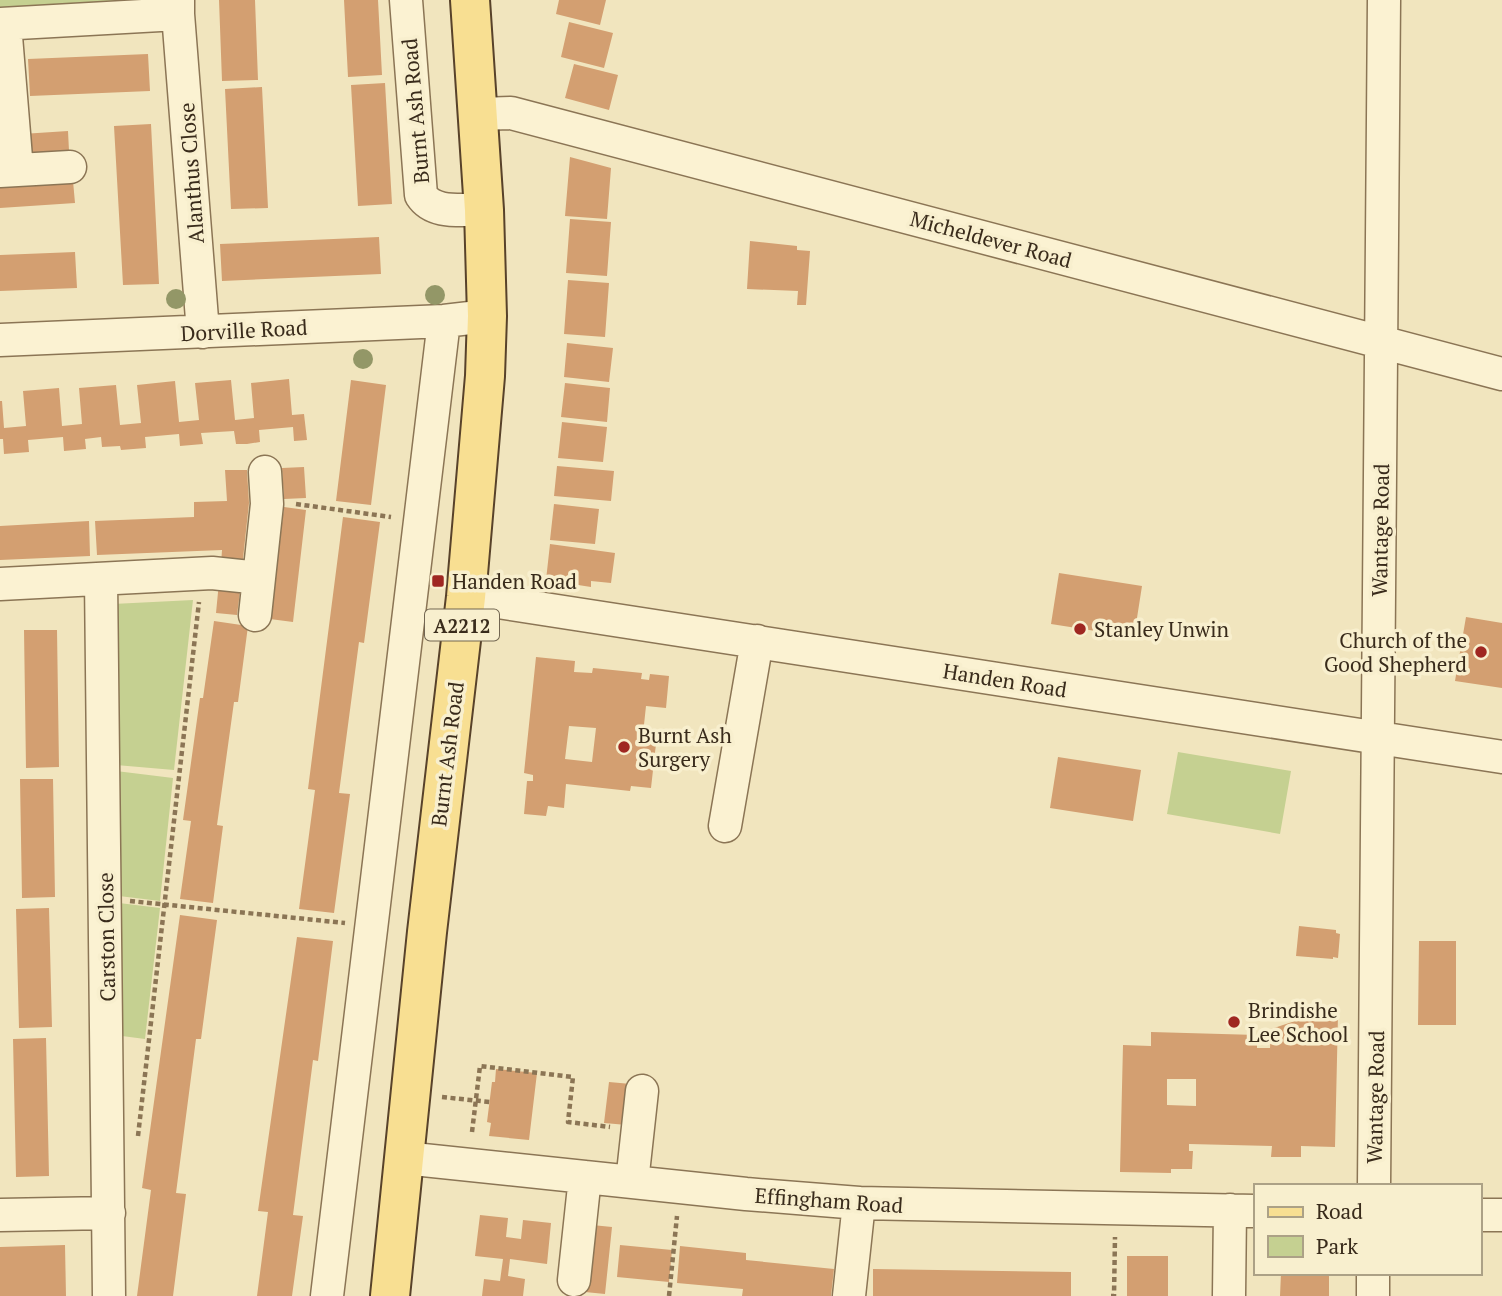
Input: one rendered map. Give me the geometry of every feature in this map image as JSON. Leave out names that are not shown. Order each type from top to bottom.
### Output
[{"type":"main road","name":"Burnt Ash Road","points":[[390,1296],[427,932],[466,597],[485,376],[487,316],[484,210],[470,0]]},
{"type":"street","name":"Burnt Ash Road","points":[[406,0],[421,195],[427,204],[435,208],[484,210]]},
{"type":"street","name":"Wantage Road","points":[[1374,1184],[1384,0]]},
{"type":"street","name":"Alanthus Close","points":[[2,24],[178,7],[203,332]]},
{"type":"street","points":[[2,24],[9,170],[70,167]]},
{"type":"street","name":"Micheldever Road","points":[[479,114],[512,113],[1502,374]]},
{"type":"street","name":"Dorville Road","points":[[0,340],[444,321],[487,316]]},
{"type":"street","points":[[327,1296],[444,321]]},
{"type":"street","points":[[255,615],[267,504],[265,472]]},
{"type":"street","points":[[0,584],[207,573],[259,578]]},
{"type":"street","name":"Carston Close","points":[[101,579],[109,1296]]},
{"type":"street","name":"Handen Road","points":[[466,597],[1502,757]]},
{"type":"street","points":[[725,826],[757,641]]},
{"type":"street","points":[[632,1182],[642,1091]]},
{"type":"street","name":"Effingham Road","points":[[404,1158],[859,1203],[1243,1210]]},
{"type":"street","points":[[574,1280],[585,1177]]},
{"type":"street","points":[[849,1296],[859,1203]]},
{"type":"street","points":[[1228,1296],[1243,1210]]},
{"type":"street","points":[[0,1215],[109,1213]]},
{"type":"street","points":[[1481,1215],[1502,1215]]},
{"type":"street","points":[[1373,1275],[1373,1296]]},
{"type":"path","points":[[267,504],[307,504],[418,521]]},
{"type":"path","points":[[137,1147],[207,573]]},
{"type":"path","points":[[105,898],[371,926]]},
{"type":"path","points":[[472,1132],[480,1066],[573,1077],[568,1122],[638,1131]]},
{"type":"path","points":[[434,1096],[490,1102]]},
{"type":"path","points":[[669,1296],[680,1187]]},
{"type":"path","points":[[1111,1296],[1114,1296],[1116,1208]]},
{"type":"green space","points":[[0,0],[160,0],[0,9]]},
{"type":"green space","points":[[193,600],[174,770],[116,765],[113,604]]},
{"type":"green space","points":[[1178,752],[1291,771],[1280,834],[1167,814]]},
{"type":"green space","points":[[116,771],[173,778],[160,901],[119,896]]},
{"type":"green space","points":[[119,903],[160,908],[145,1039],[122,1036]]},
{"type":"building","points":[[219,0],[255,0],[258,80],[222,81]]},
{"type":"building","points":[[344,0],[378,0],[382,75],[348,77]]},
{"type":"building","points":[[559,0],[606,0],[600,25],[556,14]]},
{"type":"building","points":[[569,22],[613,33],[604,68],[561,57]]},
{"type":"building","points":[[148,54],[150,91],[30,96],[28,59]]},
{"type":"building","points":[[574,64],[618,75],[609,110],[565,98]]},
{"type":"building","points":[[385,83],[392,204],[358,206],[351,85]]},
{"type":"building","points":[[262,87],[268,208],[231,209],[225,89]]},
{"type":"building","points":[[151,124],[159,284],[123,285],[114,126]]},
{"type":"building","points":[[68,131],[69,151],[24,154],[22,134]]},
{"type":"building","points":[[570,157],[611,168],[607,219],[565,216]]},
{"type":"building","points":[[73,181],[75,203],[0,208],[0,186]]},
{"type":"building","points":[[570,219],[611,222],[607,276],[566,273]]},
{"type":"building","points":[[379,237],[381,274],[222,281],[220,244]]},
{"type":"building","points":[[750,241],[797,246],[797,250],[810,251],[806,305],[797,305],[798,291],[747,289]]},
{"type":"building","points":[[75,252],[77,288],[0,291],[0,255]]},
{"type":"building","points":[[568,280],[609,283],[605,337],[564,334]]},
{"type":"building","points":[[567,343],[613,348],[609,382],[564,377]]},
{"type":"building","points":[[289,379],[292,415],[304,414],[307,440],[294,441],[293,427],[259,430],[260,442],[247,444],[236,444],[234,431],[201,433],[203,444],[180,446],[179,434],[145,437],[146,448],[121,450],[120,446],[102,447],[101,437],[85,439],[86,449],[64,451],[63,437],[28,440],[29,452],[4,454],[3,439],[0,439],[0,401],[4,428],[26,426],[23,391],[59,388],[62,426],[82,424],[79,388],[116,385],[120,425],[141,423],[137,385],[175,381],[179,422],[199,420],[195,383],[231,380],[235,420],[254,418],[251,383]]},
{"type":"building","points":[[351,380],[386,385],[371,505],[336,501]]},
{"type":"building","points":[[565,383],[610,388],[607,422],[561,417]]},
{"type":"building","points":[[562,422],[607,427],[603,462],[558,458]]},
{"type":"building","points":[[557,466],[614,471],[611,501],[554,496]]},
{"type":"building","points":[[304,467],[306,498],[284,499],[282,468]]},
{"type":"building","points":[[225,470],[247,470],[249,503],[242,568],[221,565],[222,550],[97,555],[95,521],[194,517],[194,502],[227,501]]},
{"type":"building","points":[[554,504],[599,509],[595,544],[550,540]]},
{"type":"building","points":[[284,507],[306,510],[293,622],[270,619]]},
{"type":"building","points":[[343,517],[380,522],[364,643],[359,642],[339,793],[350,794],[334,913],[299,909],[315,790],[308,789]]},
{"type":"building","points":[[89,521],[90,556],[0,560],[0,526]]},
{"type":"building","points":[[550,544],[615,553],[611,583],[591,581],[591,587],[546,580]]},
{"type":"building","points":[[1059,573],[1142,586],[1134,637],[1051,624]]},
{"type":"building","points":[[219,582],[241,584],[237,615],[216,613]]},
{"type":"building","name":"Church of the Good Shepherd","points":[[1466,617],[1502,623],[1502,688],[1455,681]]},
{"type":"building","points":[[214,621],[248,626],[238,702],[234,702],[217,825],[223,826],[213,903],[180,899],[191,821],[183,820]]},
{"type":"building","points":[[24,630],[57,630],[59,767],[26,768]]},
{"type":"building","name":"Burnt Ash Surgery","points":[[536,657],[575,661],[574,672],[592,673],[593,668],[642,673],[641,679],[649,680],[650,674],[669,676],[666,708],[646,706],[643,734],[657,735],[651,788],[631,786],[630,791],[566,784],[564,808],[548,806],[546,816],[524,814],[527,781],[533,781],[533,775],[524,773]],"holes":[[[569,726],[596,728],[592,762],[565,759]]]},
{"type":"building","points":[[1058,757],[1141,770],[1133,821],[1050,808]]},
{"type":"building","points":[[20,779],[53,779],[55,897],[22,898]]},
{"type":"building","points":[[49,908],[52,1027],[19,1028],[16,909]]},
{"type":"building","points":[[180,915],[217,920],[201,1039],[196,1039],[176,1193],[186,1194],[173,1296],[137,1296],[151,1190],[142,1188]]},
{"type":"building","points":[[1299,926],[1336,930],[1336,933],[1340,934],[1338,958],[1296,956]]},
{"type":"building","points":[[297,937],[333,941],[318,1061],[313,1060],[293,1215],[303,1216],[292,1296],[257,1296],[268,1212],[258,1211]]},
{"type":"building","points":[[1419,941],[1456,941],[1456,1025],[1418,1025]]},
{"type":"building","points":[[1301,1014],[1338,1015],[1335,1147],[1301,1146],[1301,1157],[1271,1157],[1272,1146],[1189,1144],[1189,1151],[1193,1151],[1192,1169],[1171,1169],[1171,1173],[1120,1172],[1123,1045],[1151,1046],[1151,1032],[1257,1035],[1257,1048],[1270,1048],[1271,1029],[1301,1019]],"holes":[[[1167,1079],[1196,1079],[1196,1106],[1167,1105]]]},
{"type":"building","points":[[46,1038],[49,1176],[16,1177],[13,1039]]},
{"type":"building","points":[[496,1069],[537,1073],[529,1140],[489,1136],[491,1123],[487,1122]]},
{"type":"building","points":[[609,1082],[631,1084],[627,1125],[604,1123]]},
{"type":"building","points":[[480,1215],[508,1218],[506,1237],[521,1239],[523,1220],[551,1223],[547,1264],[510,1259],[508,1276],[525,1279],[523,1296],[482,1296],[484,1279],[500,1281],[503,1259],[475,1256]]},
{"type":"building","points":[[592,1225],[612,1227],[605,1294],[585,1292]]},
{"type":"building","points":[[65,1245],[66,1296],[0,1296],[0,1247]]},
{"type":"building","points":[[620,1245],[672,1250],[669,1282],[617,1277]]},
{"type":"building","points":[[680,1246],[746,1253],[746,1260],[834,1269],[831,1296],[742,1296],[743,1289],[677,1283]]},
{"type":"building","points":[[1127,1256],[1168,1256],[1168,1296],[1127,1296]]},
{"type":"building","points":[[873,1269],[1071,1272],[1071,1296],[873,1296]]},
{"type":"building","points":[[1281,1275],[1329,1275],[1329,1296],[1280,1296]]},
{"type":"place","name":"Handen Road","points":[[438,581]]},
{"type":"place","name":"Stanley Unwin","points":[[1080,629]]},
{"type":"place","name":"Church of the Good Shepherd","points":[[1481,652]]},
{"type":"place","name":"Burnt Ash Surgery","points":[[624,747]]},
{"type":"place","name":"Brindishe Lee School","points":[[1234,1022]]}]
